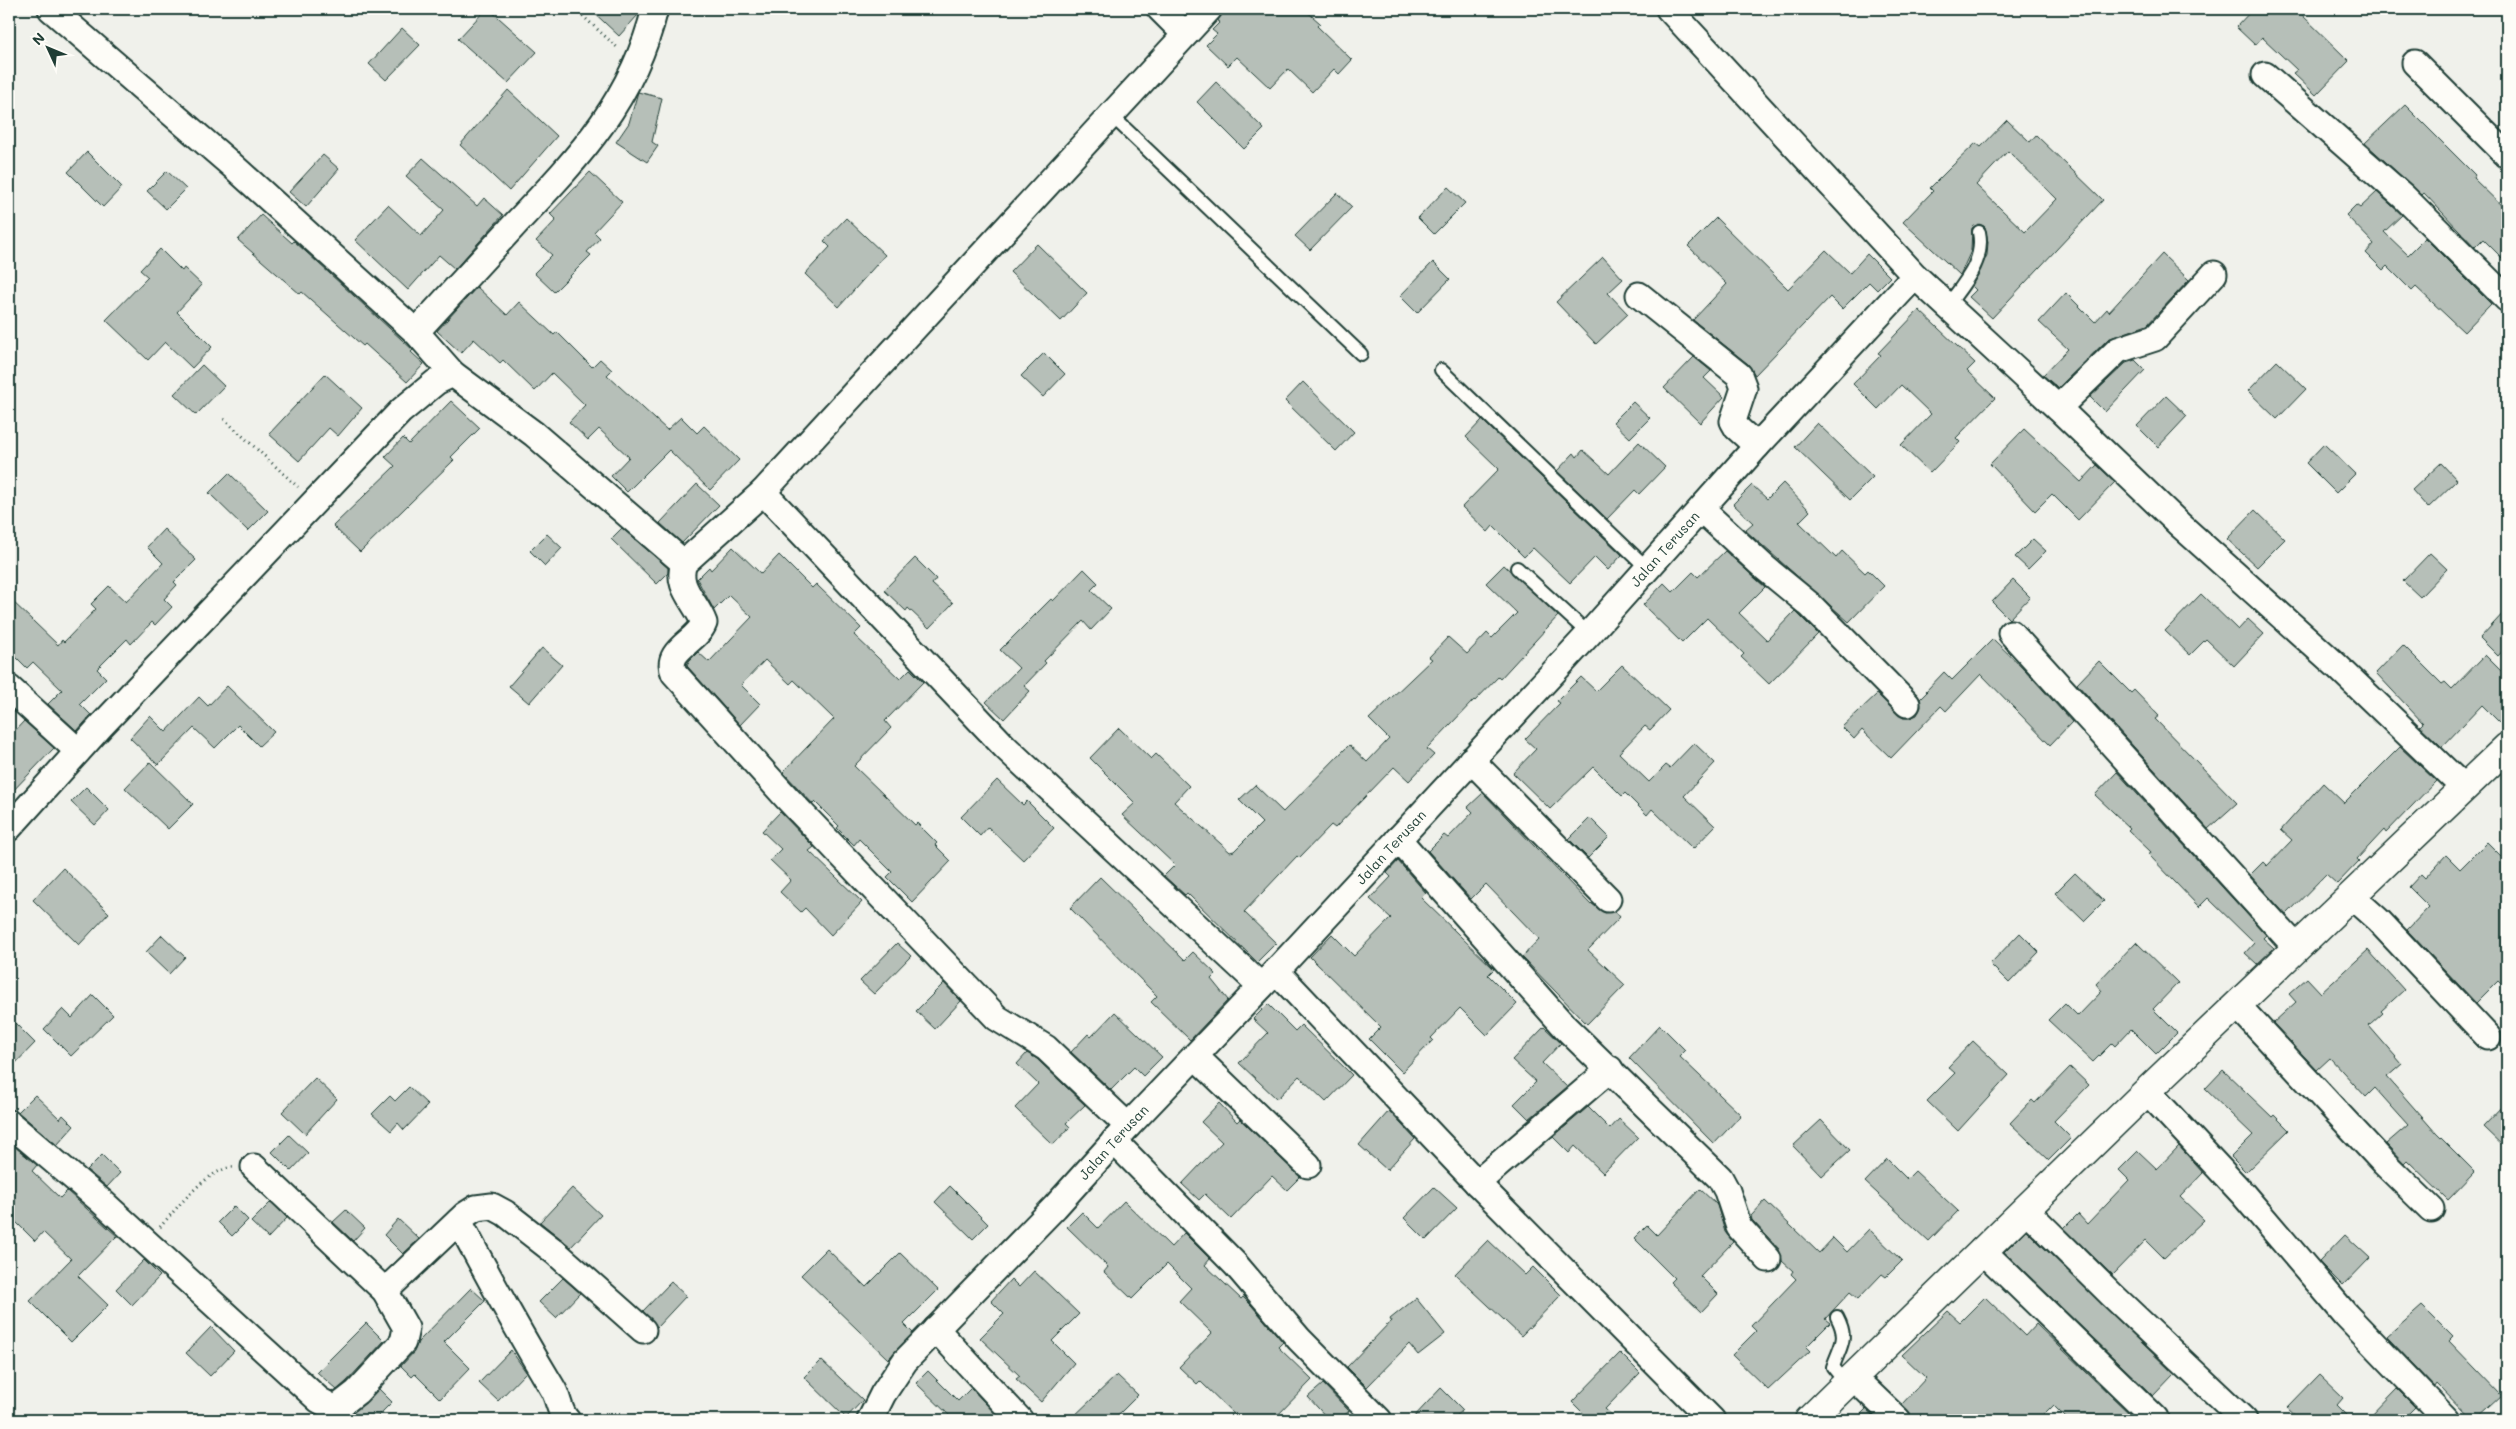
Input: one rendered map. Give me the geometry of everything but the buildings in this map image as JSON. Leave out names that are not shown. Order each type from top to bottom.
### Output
[{"type":"street","points":[[51,9],[234,168],[416,332],[454,374],[534,434],[684,562]]},
{"type":"street","points":[[416,332],[571,166],[622,96],[648,36],[655,9]]},
{"type":"street","points":[[1160,9],[1185,34]]},
{"type":"street","points":[[1208,9],[763,492],[684,562],[681,570],[682,583],[704,623],[702,629],[674,655],[671,663],[674,673],[788,798],[997,1018],[1046,1048],[1300,1339],[1379,1420]]},
{"type":"street","points":[[1669,9],[1916,276],[2179,524],[2337,666],[2463,787]]},
{"type":"street","points":[[2415,63],[2507,155]]},
{"type":"street","points":[[2265,75],[2404,198],[2507,299]]},
{"type":"street","points":[[2058,408],[2118,350],[2155,338],[2214,274]]},
{"type":"street","name":"Jalan Terusan","points":[[870,1420],[883,1394],[905,1361],[1055,1207],[1121,1134],[1268,979],[1589,634],[1757,446],[1916,276]]},
{"type":"street","points":[[1639,295],[1739,375],[1744,388],[1733,421],[1737,428],[1757,446]]},
{"type":"street","points":[[9,828],[78,751],[313,502],[402,411],[436,382],[454,374]]},
{"type":"street","points":[[763,492],[1006,748],[1268,979],[1477,1183],[1712,1420]]},
{"type":"street","points":[[1701,508],[1765,568],[1810,605],[1907,704]]},
{"type":"street","points":[[2012,634],[2296,947]]},
{"type":"street","points":[[9,688],[78,751]]},
{"type":"street","points":[[1809,1420],[2147,1090],[2507,747]]},
{"type":"street","points":[[1471,760],[1608,899]]},
{"type":"street","points":[[1398,839],[1565,1027],[1720,1178],[1728,1191],[1739,1227],[1768,1259]]},
{"type":"street","points":[[2351,896],[2378,920],[2488,1037]]},
{"type":"street","points":[[2237,1005],[2384,1163],[2431,1209]]},
{"type":"street","points":[[1195,1056],[1308,1165]]},
{"type":"street","points":[[1477,1183],[1610,1070]]},
{"type":"street","points":[[2147,1090],[2242,1192],[2346,1315],[2447,1420]]},
{"type":"street","points":[[9,1123],[146,1242],[319,1400],[332,1407],[339,1406],[357,1392],[403,1342],[406,1328],[385,1291],[254,1167]]},
{"type":"street","points":[[2025,1209],[2112,1295],[2244,1420]]},
{"type":"street","points":[[385,1291],[475,1212],[506,1213],[530,1231],[642,1330]]},
{"type":"street","points":[[475,1212],[503,1304],[557,1396],[562,1416],[567,1420]]},
{"type":"street","points":[[1982,1250],[2155,1418]]},
{"type":"street","points":[[936,1329],[1020,1420]]},
{"type":"street","points":[[1849,1380],[1898,1420]]},
{"type":"lane","points":[[1111,115],[1361,354]]},
{"type":"lane","points":[[1948,306],[1972,272],[1982,246],[1979,232]]},
{"type":"lane","points":[[1441,370],[1647,568]]},
{"type":"lane","points":[[1517,568],[1589,634]]},
{"type":"lane","points":[[1837,1317],[1842,1327],[1844,1340],[1833,1367],[1849,1380]]},
{"type":"path","points":[[575,9],[636,65]]},
{"type":"path","points":[[224,419],[313,502]]},
{"type":"path","points":[[146,1242],[193,1191],[207,1180],[230,1167],[254,1167]]}]
